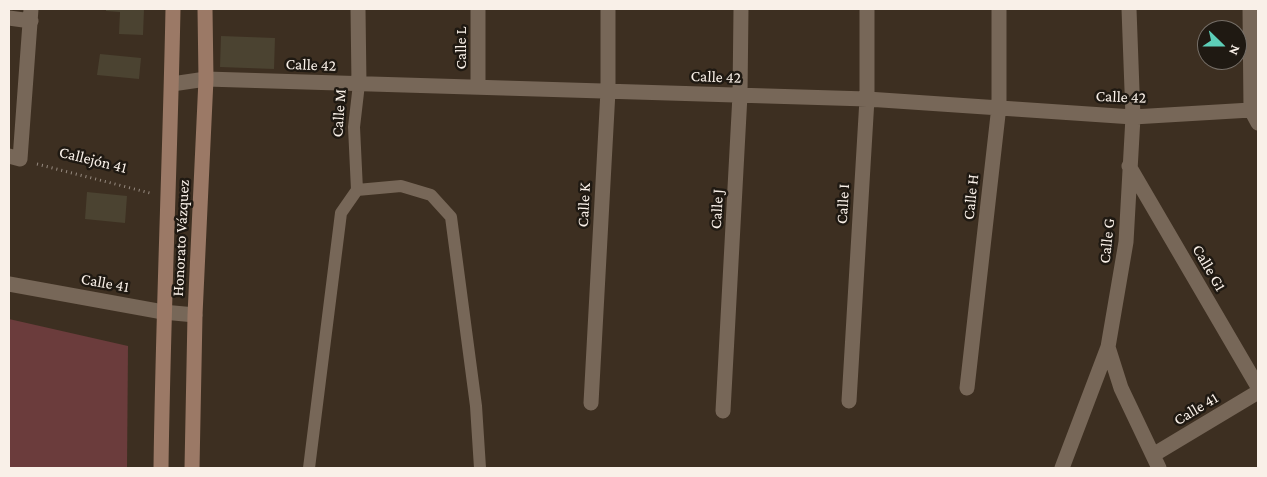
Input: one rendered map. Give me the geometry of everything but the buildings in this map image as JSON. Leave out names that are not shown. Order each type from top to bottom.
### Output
[{"type":"street","name":"Honorato Vázquez","points":[[160,468],[173,9]]},
{"type":"street","name":"Honorato Vázquez","points":[[192,468],[195,315],[206,79],[205,9]]},
{"type":"street","name":"Calle M","points":[[358,9],[359,84]]},
{"type":"street","name":"Calle L","points":[[478,9],[478,87]]},
{"type":"street","name":"Calle K","points":[[590,403],[608,91],[608,9]]},
{"type":"street","name":"Calle J","points":[[723,411],[740,95],[741,9]]},
{"type":"street","name":"Calle I","points":[[849,401],[867,99],[867,9]]},
{"type":"street","name":"Calle H","points":[[967,388],[999,106],[999,9]]},
{"type":"street","name":"Calle G","points":[[1062,468],[1108,347],[1126,242],[1133,117],[1129,9]]},
{"type":"street","points":[[1250,9],[1256,113]]},
{"type":"street","points":[[9,18],[31,15],[14,158]]},
{"type":"street","name":"Calle 42","points":[[172,84],[206,79],[867,99],[999,106],[1133,117],[1256,113]]},
{"type":"street","name":"Calle G1","points":[[1129,166],[1258,387]]},
{"type":"street","name":"Calle 41","points":[[9,284],[163,312],[195,315]]},
{"type":"street","points":[[1108,347],[1122,388],[1156,462]]},
{"type":"street","name":"Calle 41","points":[[1156,462],[1258,392]]},
{"type":"lane","name":"Calle M","points":[[356,190],[354,127],[359,84]]},
{"type":"lane","points":[[309,468],[341,213],[356,190],[401,186],[431,195],[451,217],[476,406],[480,468]]},
{"type":"path","name":"Callejón 41","points":[[14,158],[168,197]]},
{"type":"shaded area","points":[[9,319],[128,346],[127,468],[9,468]]}]
